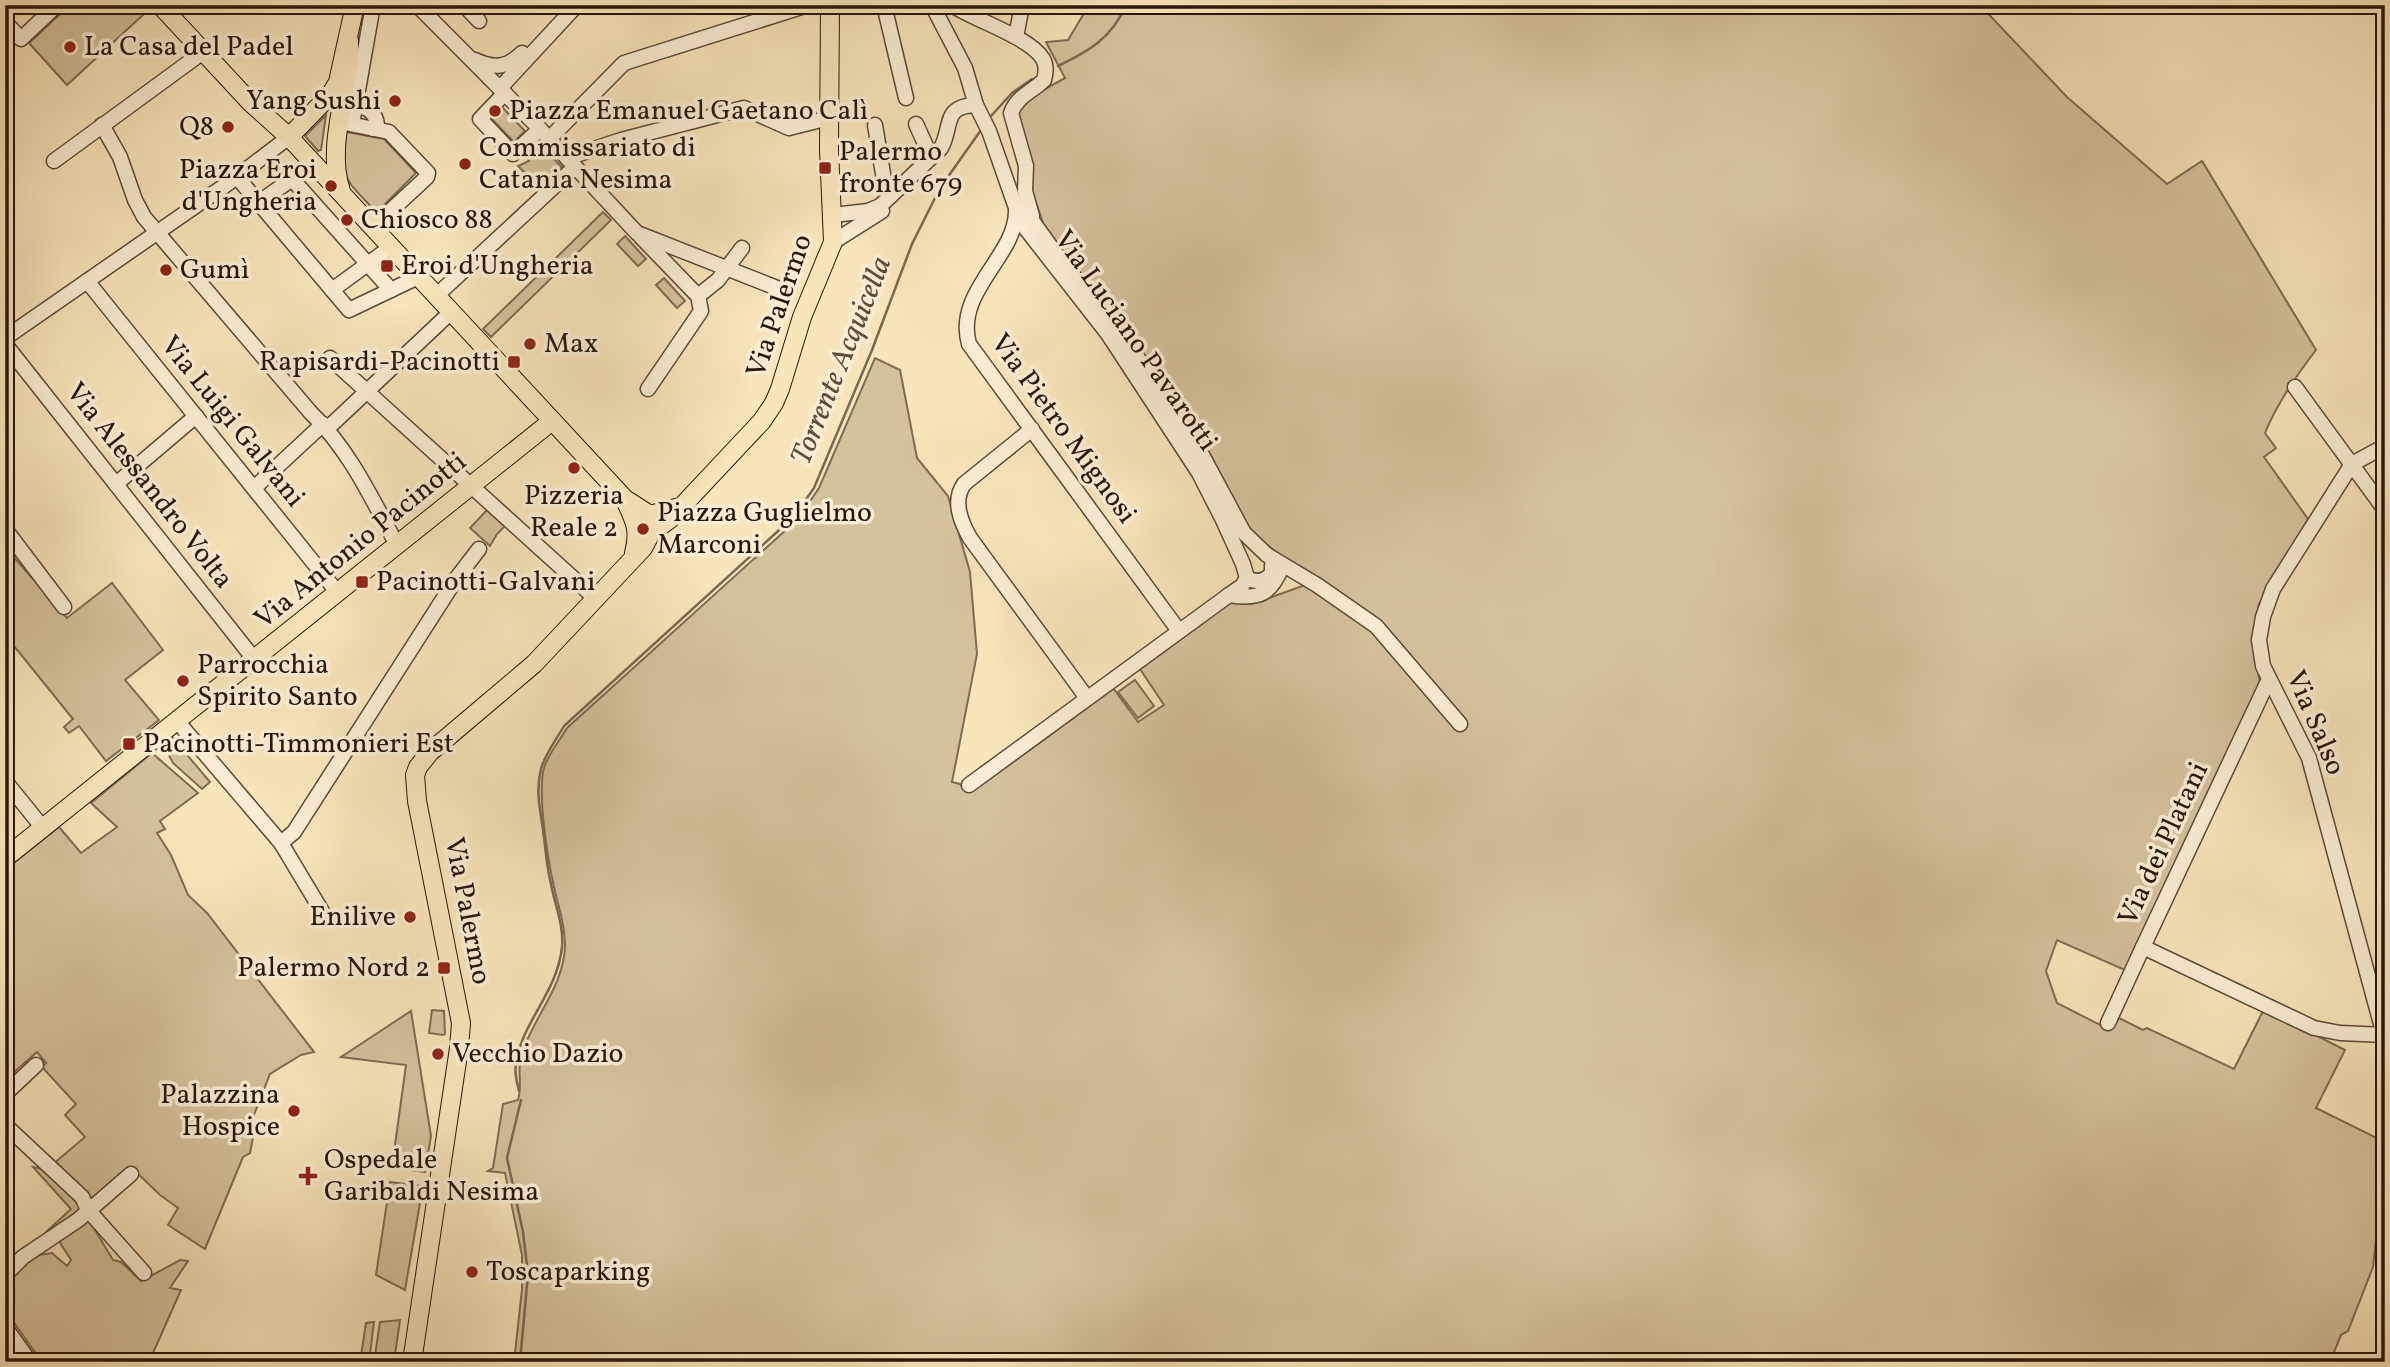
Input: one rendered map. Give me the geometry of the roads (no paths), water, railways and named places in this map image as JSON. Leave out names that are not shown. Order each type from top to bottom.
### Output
[{"type":"main road","points":[[160,5],[250,102],[289,138],[646,524]]},
{"type":"main road","name":"Via Palermo","points":[[412,1362],[460,1048],[461,1023],[417,801],[415,775],[430,752],[534,664],[643,548],[646,524],[670,519],[761,421],[774,403],[802,317],[833,242],[830,5]]},
{"type":"main road","points":[[289,138],[331,94],[338,82],[360,6]]},
{"type":"main road","points":[[342,195],[334,168],[343,126],[350,62],[349,40]]},
{"type":"main road","points":[[310,161],[324,157],[330,142],[343,126]]},
{"type":"main road","name":"Via Antonio Pacinotti","points":[[5,858],[552,421]]},
{"type":"street","points":[[5,22],[21,39],[57,5]]},
{"type":"street","points":[[417,5],[698,296],[701,311],[699,316],[649,389]]},
{"type":"street","points":[[464,5],[480,21]]},
{"type":"street","points":[[577,5],[480,119],[513,154],[544,134],[624,63],[808,5]]},
{"type":"street","points":[[884,5],[906,98]]},
{"type":"street","points":[[932,5],[960,55],[1019,221]]},
{"type":"street","points":[[952,5],[974,19],[1016,37],[1042,58],[1046,70],[1044,80],[1023,96],[1011,113],[1026,166],[1024,181],[1027,201],[1037,227]]},
{"type":"street","points":[[1016,37],[1022,5]]},
{"type":"street","points":[[332,290],[368,264],[381,238],[428,173],[389,132],[343,126],[354,108],[362,78],[360,6]]},
{"type":"street","points":[[470,58],[493,67],[508,65],[525,50],[547,38]]},
{"type":"street","points":[[54,161],[203,52]]},
{"type":"street","points":[[833,215],[876,208],[944,143],[947,122],[953,112],[967,105],[976,105]]},
{"type":"street","points":[[354,108],[368,108],[376,119],[377,125],[373,129]]},
{"type":"street","points":[[436,296],[571,162],[621,140],[744,108],[789,128],[830,118]]},
{"type":"street","points":[[916,124],[931,157]]},
{"type":"street","points":[[102,125],[120,157],[135,200],[158,233],[218,306],[237,323],[311,413],[325,426],[352,465],[397,545]]},
{"type":"street","points":[[875,125],[885,186],[891,196]]},
{"type":"street","points":[[5,338],[234,180],[289,138]]},
{"type":"street","points":[[258,203],[292,179],[391,290]]},
{"type":"street","points":[[234,180],[258,203],[349,310],[418,277]]},
{"type":"street","points":[[1012,196],[1024,181]]},
{"type":"street","points":[[833,242],[883,210],[891,196]]},
{"type":"street","points":[[1012,196],[1129,344],[1210,468],[1239,525],[1250,540],[1268,555],[1376,626],[1460,724]]},
{"type":"street","name":"Via Pietro Mignosi","points":[[1019,221],[970,306],[966,328],[969,344],[1179,631]]},
{"type":"street","name":"Via Luciano Pavarotti","points":[[1019,221],[1108,334],[1199,473],[1228,531],[1247,578]]},
{"type":"street","points":[[637,233],[777,288]]},
{"type":"street","points":[[698,296],[718,280],[742,248]]},
{"type":"street","name":"Via Luigi Galvani","points":[[87,281],[338,593]]},
{"type":"street","points":[[254,488],[325,426],[368,393],[451,313]]},
{"type":"street","name":"Via Alessandro Volta","points":[[5,344],[254,659]]},
{"type":"street","points":[[330,358],[595,598]]},
{"type":"street","points":[[2295,387],[2385,510]]},
{"type":"street","points":[[116,484],[196,416]]},
{"type":"street","points":[[1032,429],[964,484],[959,493],[959,510],[970,538],[1087,698]]},
{"type":"street","points":[[2352,464],[2385,446]]},
{"type":"street","name":"Via Salso","points":[[2352,464],[2273,589],[2259,640],[2263,666],[2309,758],[2384,1035],[2385,1061]]},
{"type":"street","points":[[5,529],[64,607]]},
{"type":"street","points":[[281,843],[294,832],[456,579],[479,549]]},
{"type":"street","points":[[969,785],[1229,595],[1247,578],[1258,582],[1269,577],[1273,567],[1268,555]]},
{"type":"street","points":[[1229,595],[1248,597],[1266,592],[1277,579],[1283,565]]},
{"type":"street","name":"Via dei Platani","points":[[2269,679],[2143,947],[2314,1028],[2332,1032],[2384,1035]]},
{"type":"street","points":[[177,721],[281,843],[323,912]]},
{"type":"street","points":[[5,781],[43,828]]},
{"type":"street","points":[[2108,1023],[2143,947]]},
{"type":"street","points":[[5,1094],[36,1065]]},
{"type":"street","points":[[5,1125],[82,1197],[88,1210],[145,1273]]},
{"type":"street","points":[[5,1275],[23,1257],[78,1220],[131,1174]]},
{"type":"street","points":[[5,1327],[30,1362]]},
{"type":"waterway","name":"Torrente Acquicella","points":[[1058,66],[1080,55],[1107,35],[1126,5]]},
{"type":"waterway","name":"Torrente Acquicella","points":[[991,116],[1012,93],[1032,79]]},
{"type":"waterway","name":"Torrente Acquicella","points":[[519,1091],[515,1071],[519,1050],[547,994],[559,964],[562,947],[562,931],[548,873],[539,803],[539,778],[545,758],[564,726],[777,532],[797,512],[814,488],[872,350],[912,244],[940,188],[981,130]]},
{"type":"waterway","name":"Torrente Acquicella","points":[[520,1362],[528,1274],[523,1232],[507,1158],[521,1100]]},
{"type":"place","name":"La Casa del Padel","points":[[70,47]]},
{"type":"place","name":"Yang Sushi","points":[[395,101]]},
{"type":"place","name":"Piazza Emanuel Gaetano Calì","points":[[495,111]]},
{"type":"place","name":"Q8","points":[[228,127]]},
{"type":"place","name":"Commissariato di Catania Nesima","points":[[465,164]]},
{"type":"place","name":"Palermo fronte 679","points":[[825,168]]},
{"type":"place","name":"Piazza Eroi d'Ungheria","points":[[331,186]]},
{"type":"place","name":"Chiosco 88","points":[[347,220]]},
{"type":"place","name":"Eroi d'Ungheria","points":[[387,266]]},
{"type":"place","name":"Gumì","points":[[166,270]]},
{"type":"place","name":"Max","points":[[530,344]]},
{"type":"place","name":"Rapisardi-Pacinotti","points":[[514,362]]},
{"type":"place","name":"Pizzeria Reale 2","points":[[574,468]]},
{"type":"place","name":"Piazza Guglielmo Marconi","points":[[643,529]]},
{"type":"place","name":"Pacinotti-Galvani","points":[[362,582]]},
{"type":"place","name":"Parrocchia Spirito Santo","points":[[183,681]]},
{"type":"place","name":"Pacinotti-Timmonieri Est","points":[[129,744]]},
{"type":"place","name":"Enilive","points":[[410,917]]},
{"type":"place","name":"Palermo Nord 2","points":[[444,968]]},
{"type":"place","name":"Vecchio Dazio","points":[[438,1054]]},
{"type":"place","name":"Palazzina Hospice","points":[[294,1111]]},
{"type":"place","name":"Ospedale Garibaldi Nesima","points":[[308,1176]]},
{"type":"place","name":"Toscaparking","points":[[472,1272]]}]
